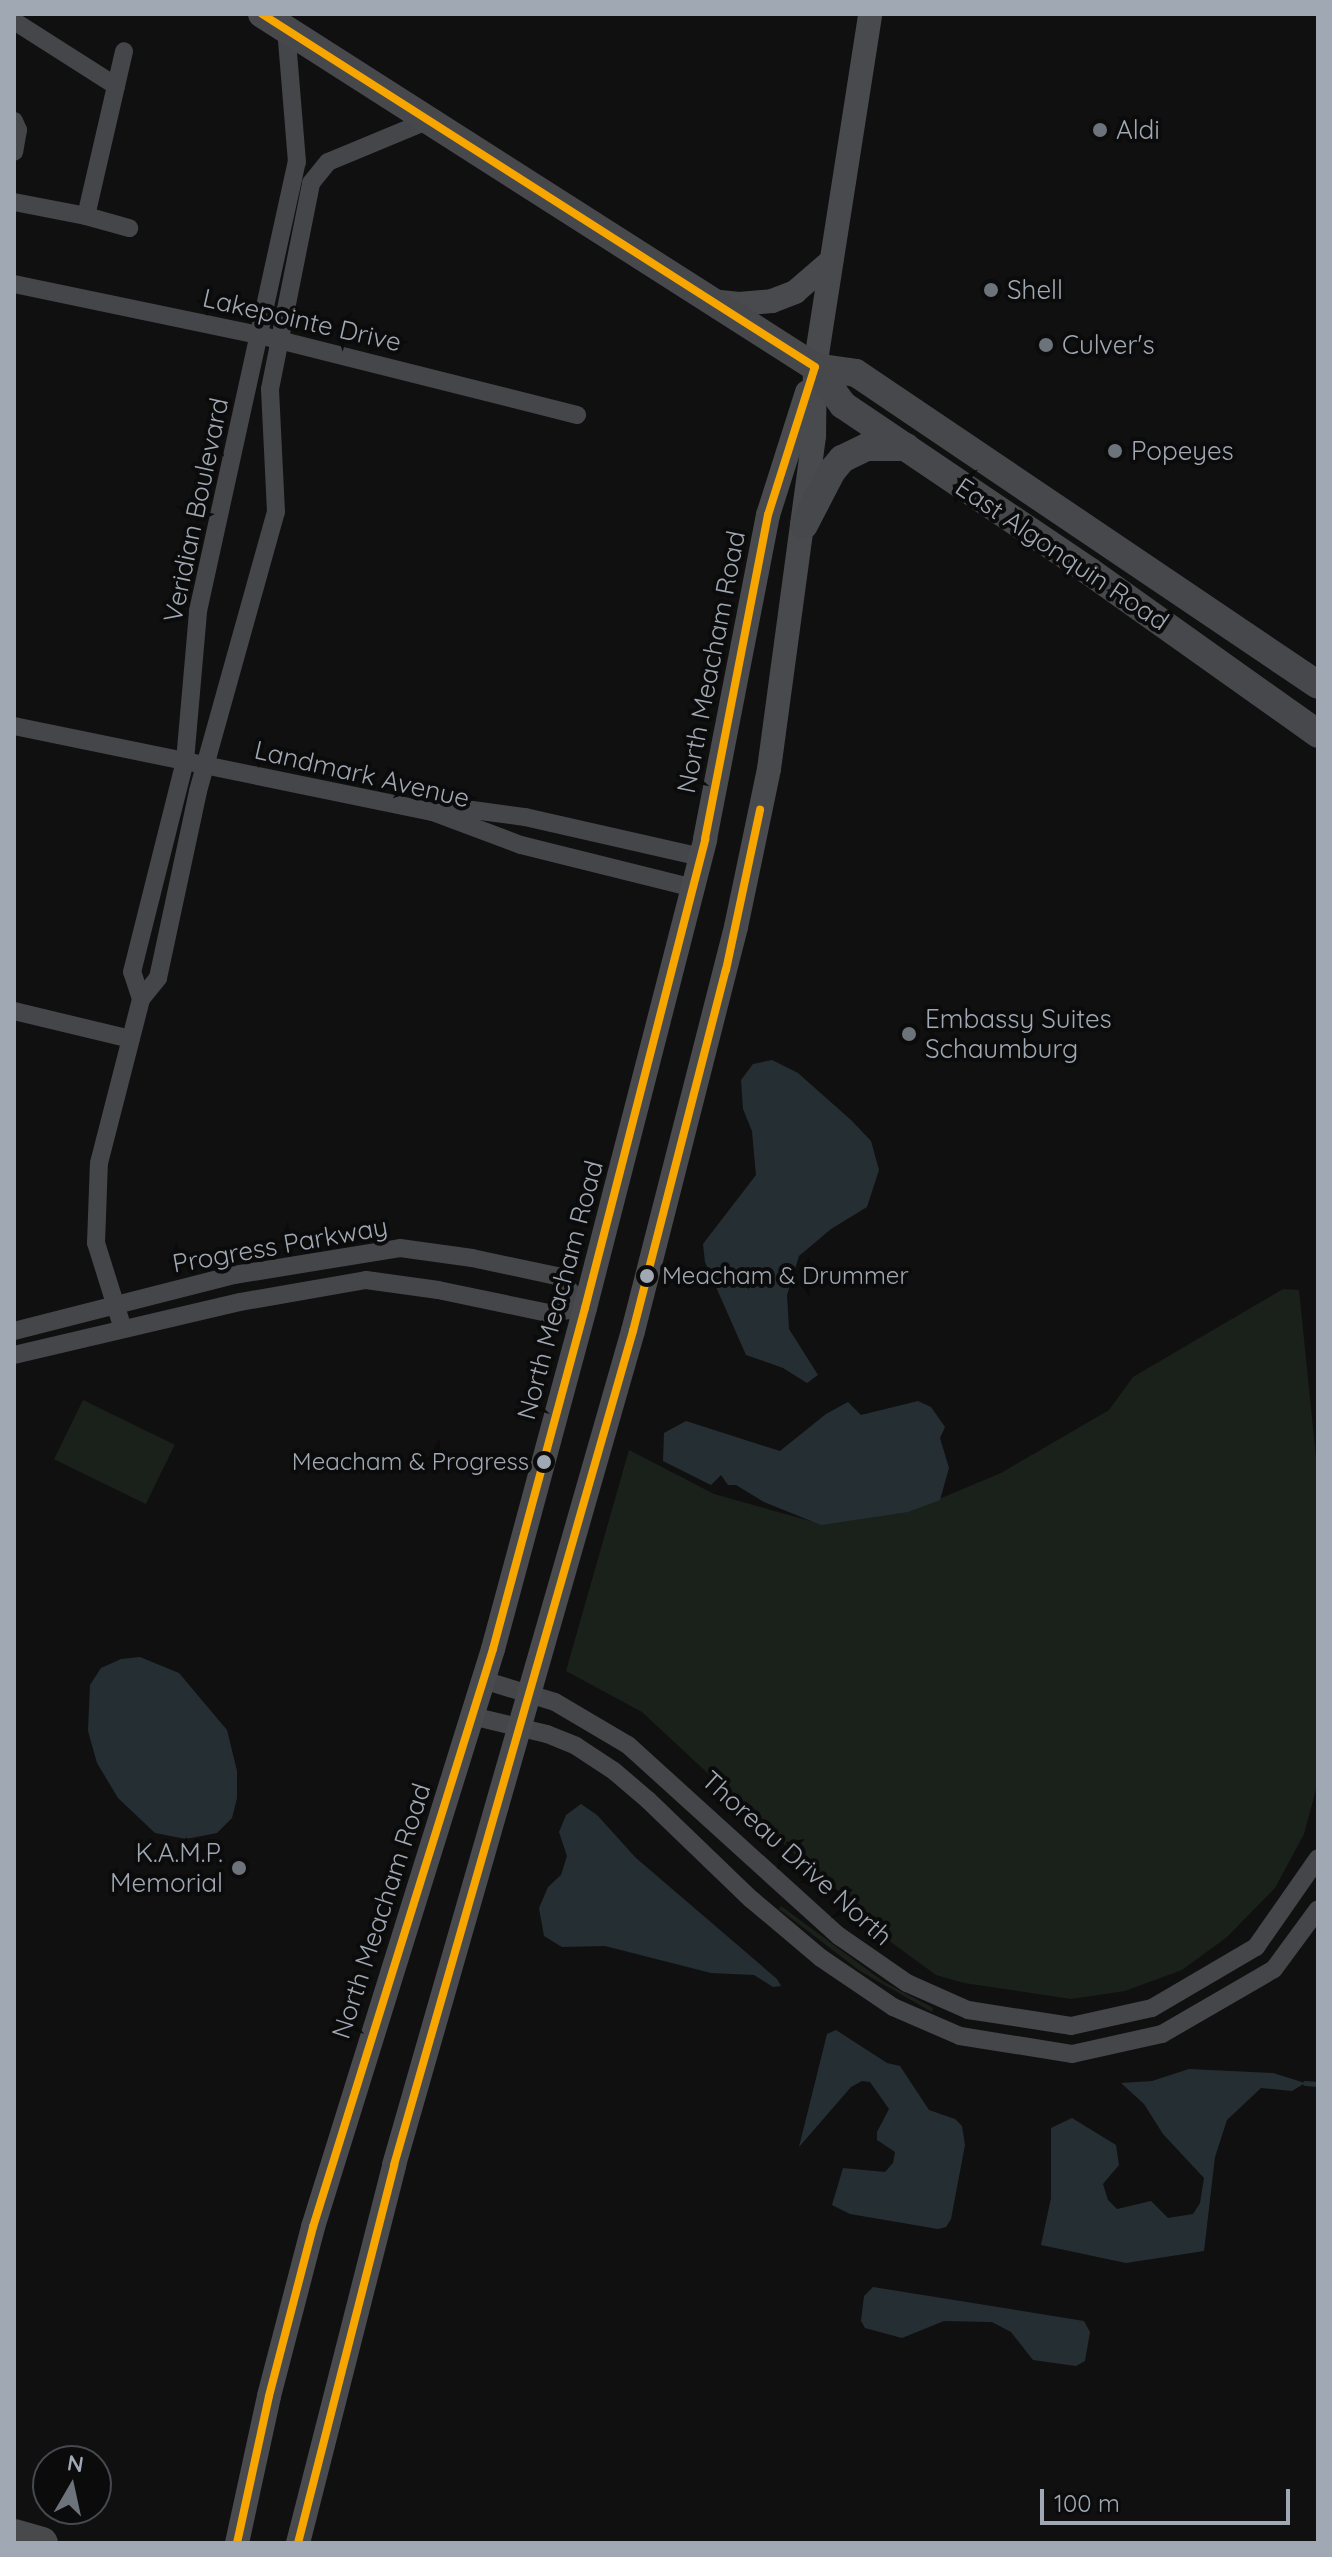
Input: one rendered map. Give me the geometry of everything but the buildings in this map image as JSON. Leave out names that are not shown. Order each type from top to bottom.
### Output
[{"type":"highway","points":[[14,2535],[42,2543]]},
{"type":"main road","name":"East Algonquin Road","points":[[262,14],[815,367],[843,405],[1089,571],[1318,734]]},
{"type":"main road","name":"North Meacham Road","points":[[298,2543],[394,2165],[633,1331],[733,941],[769,769],[804,525],[814,435],[815,367],[870,14]]},
{"type":"main road","points":[[711,301],[739,304],[772,301],[795,292],[831,261]]},
{"type":"main road","name":"East Algonquin Road","points":[[815,367],[856,373],[1318,685]]},
{"type":"main road","name":"North Meacham Road","points":[[237,2543],[269,2396],[313,2227],[483,1680],[585,1308],[701,857],[768,515],[815,367]]},
{"type":"main road","points":[[804,525],[832,471],[842,459],[867,447],[906,447]]},
{"type":"street","points":[[14,21],[116,86]]},
{"type":"street","name":"Veridian Boulevard","points":[[141,999],[132,972],[185,761],[198,611],[297,162],[286,29]]},
{"type":"street","points":[[86,216],[124,51]]},
{"type":"street","name":"Veridian Boulevard","points":[[123,1329],[96,1243],[99,1163],[141,999],[158,978],[206,765],[276,512],[270,389],[311,183],[328,162],[427,121]]},
{"type":"street","points":[[14,152],[16,125]]},
{"type":"street","points":[[14,202],[129,228]]},
{"type":"street","name":"Lakepointe Drive","points":[[14,284],[259,335],[577,415]]},
{"type":"street","name":"Landmark Avenue","points":[[14,726],[433,812],[521,845],[693,888]]},
{"type":"street","points":[[433,812],[465,809],[525,817],[701,857]]},
{"type":"street","points":[[14,1011],[131,1039]]},
{"type":"street","name":"Progress Parkway","points":[[14,1331],[234,1275],[400,1248],[472,1258],[557,1276],[585,1308]]},
{"type":"street","name":"Progress Parkway","points":[[14,1355],[240,1302],[366,1280],[461,1294],[518,1309],[548,1313],[585,1308]]},
{"type":"street","name":"Thoreau Drive North","points":[[483,1680],[555,1702],[628,1745],[839,1936],[870,1960],[937,1998],[968,2010],[1071,2026],[1152,2008],[1256,1947],[1318,1858]]},
{"type":"street","name":"Thoreau Drive North","points":[[472,1716],[576,1746],[614,1771],[751,1899],[821,1958],[893,2007],[960,2036],[1072,2054],[1162,2034],[1274,1969],[1318,1909]]},
{"type":"shaded area","points":[[772,1060],[798,1073],[851,1120],[871,1141],[879,1170],[867,1207],[831,1229],[799,1256],[787,1295],[789,1329],[818,1375],[807,1383],[783,1368],[746,1355],[705,1262],[703,1244],[756,1175],[752,1131],[743,1109],[741,1080],[753,1064]]},
{"type":"shaded area","points":[[1283,1289],[1299,1290],[1318,1477],[1318,1782],[1304,1834],[1275,1888],[1227,1937],[1182,1970],[1125,1991],[1071,1999],[964,1983],[936,1975],[884,1937],[642,1712],[566,1671],[629,1450],[714,1494],[821,1524],[915,1509],[1001,1473],[1109,1410],[1133,1377]]},
{"type":"shaded area","points":[[83,1400],[175,1445],[146,1504],[54,1459]]},
{"type":"shaded area","points":[[918,1401],[931,1407],[945,1427],[940,1438],[949,1468],[940,1500],[908,1512],[821,1525],[764,1502],[736,1485],[728,1485],[721,1475],[711,1485],[663,1461],[664,1433],[686,1421],[780,1451],[826,1414],[848,1402],[861,1415]]},
{"type":"shaded area","points":[[140,1657],[179,1673],[227,1730],[237,1771],[237,1798],[232,1818],[217,1833],[186,1839],[155,1833],[118,1798],[97,1763],[88,1731],[90,1685],[101,1668],[121,1659]]},
{"type":"shaded area","points":[[581,1804],[597,1815],[636,1858],[777,1979],[781,1986],[773,1987],[754,1975],[711,1973],[605,1946],[562,1947],[544,1936],[539,1908],[548,1887],[561,1875],[567,1856],[559,1832],[566,1815]]},
{"type":"shaded area","points":[[781,1906],[884,1982],[933,2008],[932,2012],[860,1971],[779,1909]]},
{"type":"shaded area","points":[[836,2030],[887,2063],[900,2066],[929,2110],[955,2119],[962,2126],[965,2145],[951,2219],[946,2227],[938,2229],[850,2214],[832,2205],[843,2168],[885,2172],[893,2163],[895,2152],[877,2140],[877,2132],[889,2109],[870,2082],[862,2081],[851,2087],[799,2147],[827,2034]]},
{"type":"shaded area","points":[[1189,2069],[1273,2073],[1305,2083],[1292,2091],[1261,2088],[1227,2120],[1215,2157],[1204,2251],[1126,2263],[1041,2245],[1051,2198],[1051,2128],[1072,2118],[1116,2145],[1119,2165],[1103,2184],[1108,2200],[1117,2209],[1151,2201],[1168,2218],[1193,2214],[1200,2203],[1204,2178],[1163,2134],[1144,2104],[1121,2083],[1152,2081]]},
{"type":"shaded area","points":[[873,2287],[1084,2321],[1090,2332],[1085,2361],[1076,2366],[1033,2360],[1011,2332],[992,2322],[944,2321],[902,2338],[865,2328],[861,2321],[864,2296]]},
{"type":"waterway","points":[[1305,2083],[1318,2084]]},
{"type":"transit line","points":[[262,14],[815,367]]},
{"type":"transit line","points":[[237,2543],[269,2396],[313,2227],[493,1649],[585,1308],[705,839],[768,515],[815,367]]},
{"type":"transit line","points":[[298,2543],[394,2165],[633,1331],[726,970],[760,810]]},
{"type":"place","name":"Aldi","points":[[1100,130]]},
{"type":"place","name":"Shell","points":[[991,290]]},
{"type":"place","name":"Culver's","points":[[1046,345]]},
{"type":"place","name":"Popeyes","points":[[1115,451]]},
{"type":"place","name":"Embassy Suites Schaumburg","points":[[909,1034]]},
{"type":"place","name":"Meacham & Drummer","points":[[647,1276]]},
{"type":"place","name":"Meacham & Progress","points":[[544,1462]]},
{"type":"place","name":"K.A.M.P. Memorial","points":[[239,1868]]}]
